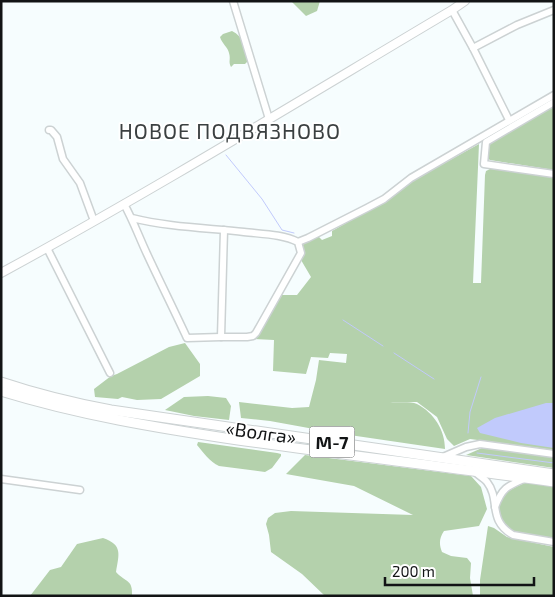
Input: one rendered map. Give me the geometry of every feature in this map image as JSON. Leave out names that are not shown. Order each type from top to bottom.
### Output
[{"type":"highway","name":"«Волга»","points":[[1,382],[84,405],[111,410],[554,474]]},
{"type":"highway","name":"«Волга»","points":[[1,391],[88,414],[178,431],[554,482]]},
{"type":"main road","points":[[1,273],[231,142],[465,1]]},
{"type":"main road","points":[[1,396],[32,400]]},
{"type":"street","points":[[233,1],[269,118]]},
{"type":"street","points":[[452,10],[474,48],[509,120]]},
{"type":"street","points":[[474,48],[554,10]]},
{"type":"street","points":[[132,218],[152,223],[289,238],[298,242],[384,199],[412,178],[554,95]]},
{"type":"street","points":[[554,102],[486,142],[484,164],[554,174]]},
{"type":"street","points":[[49,130],[57,137],[63,159],[80,183],[94,221]]},
{"type":"street","points":[[124,204],[187,338],[247,338],[256,333],[301,253],[298,242]]},
{"type":"street","points":[[221,337],[224,230]]},
{"type":"street","points":[[47,248],[110,373]]},
{"type":"street","points":[[443,457],[466,447],[480,444],[554,454]]},
{"type":"street","points":[[474,472],[487,482],[492,493],[499,523],[507,531],[513,535],[554,542]]},
{"type":"street","points":[[495,508],[500,494],[510,485],[527,478]]},
{"type":"street","points":[[1,479],[80,490]]},
{"type":"green space","points":[[291,1],[320,1],[317,11],[306,16]]},
{"type":"green space","points":[[232,31],[239,36],[244,44],[247,62],[245,64],[234,64],[231,67],[230,55],[220,37]]},
{"type":"green space","points":[[554,105],[554,170],[487,158],[486,143]]},
{"type":"green space","points":[[479,144],[473,283],[481,283],[486,171],[492,168],[554,177],[554,450],[470,439],[454,446],[447,439],[437,417],[417,402],[407,402],[417,404],[429,412],[441,429],[445,449],[241,418],[239,402],[292,408],[309,407],[319,360],[346,363],[347,354],[330,353],[328,358],[311,357],[306,374],[273,371],[274,340],[254,339],[282,295],[297,295],[311,277],[301,260],[302,246],[305,242],[318,236],[322,240],[332,236],[332,231],[380,204],[414,180]]},
{"type":"green space","points":[[185,343],[200,364],[200,376],[161,399],[137,400],[122,397],[118,399],[95,397],[94,389],[111,376],[169,347]]},
{"type":"green space","points":[[208,396],[226,398],[231,406],[229,420],[165,410],[184,397]]},
{"type":"green space","points":[[198,442],[277,453],[281,454],[281,456],[272,468],[265,472],[219,466],[204,454],[197,445]]},
{"type":"green space","points":[[482,448],[554,457],[554,468],[466,455]]},
{"type":"green space","points":[[305,455],[471,476],[481,487],[487,509],[479,526],[444,531],[440,544],[442,552],[451,556],[467,558],[471,563],[470,578],[473,596],[325,596],[302,574],[271,552],[266,524],[268,518],[275,513],[291,511],[413,515],[354,486],[286,474]]},
{"type":"green space","points":[[527,482],[554,485],[554,538],[552,539],[514,532],[506,527],[502,521],[498,508],[499,502],[510,490]]},
{"type":"green space","points":[[488,526],[507,537],[554,547],[554,596],[480,596],[480,580]]},
{"type":"green space","points":[[103,538],[117,547],[116,572],[130,584],[132,596],[30,596],[50,570],[61,567],[77,544]]},
{"type":"water","points":[[546,403],[554,403],[554,448],[521,443],[480,433],[477,428],[495,418]]},
{"type":"waterway","points":[[226,155],[262,199],[282,230],[294,233]]},
{"type":"waterway","points":[[343,320],[383,346]]},
{"type":"waterway","points":[[394,353],[434,379]]},
{"type":"waterway","points":[[468,433],[470,412],[481,377]]},
{"type":"waterway","points":[[477,453],[554,463]]},
{"type":"district","name":"НОВОЕ ПОДВЯЗНОВО","points":[[230,130]]}]
